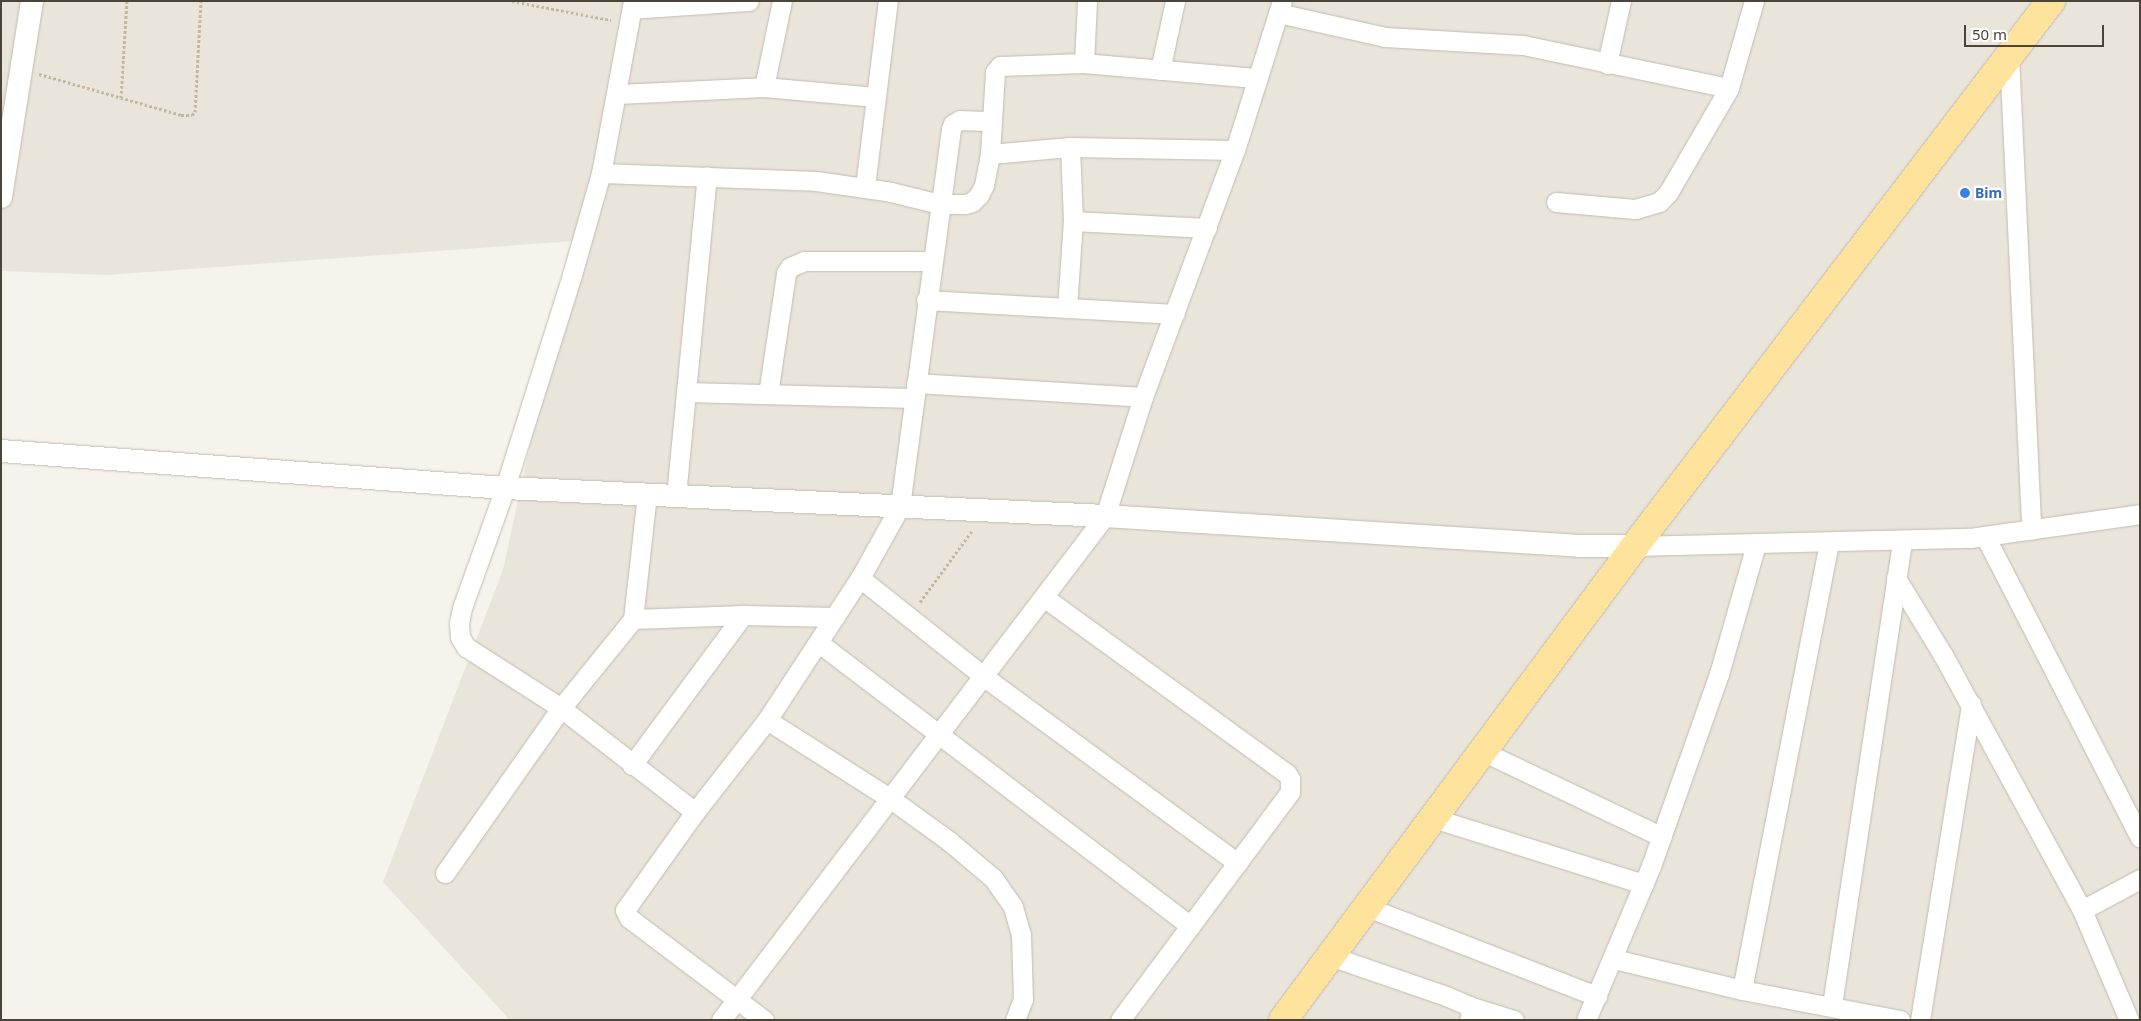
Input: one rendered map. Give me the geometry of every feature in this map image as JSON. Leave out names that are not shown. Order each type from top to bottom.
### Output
[{"type":"main road","points":[[1283,1020],[1635,546],[2051,1]]},
{"type":"street","points":[[1,197],[32,1]]},
{"type":"street","points":[[695,812],[561,708],[466,647],[460,637],[459,623],[462,608],[504,488],[572,275],[601,173],[631,11],[749,1]]},
{"type":"street","points":[[764,87],[782,1]]},
{"type":"street","points":[[864,187],[888,1]]},
{"type":"street","points":[[1084,63],[1087,1]]},
{"type":"street","points":[[1160,70],[1176,1]]},
{"type":"street","points":[[1607,64],[1621,1]]},
{"type":"street","points":[[1556,202],[1635,209],[1659,202],[1668,193],[1729,88],[1754,1]]},
{"type":"street","points":[[721,1020],[983,676],[1045,598],[1105,516],[1143,397],[1235,150],[1280,7],[1385,37],[1523,45],[1729,88]]},
{"type":"street","points":[[2009,56],[2032,529]]},
{"type":"street","points":[[601,173],[816,181],[864,187],[940,204],[965,204],[972,202],[984,185],[990,154],[997,68],[1006,64],[1084,63],[1257,78]]},
{"type":"street","points":[[617,94],[764,87],[876,97]]},
{"type":"street","points":[[764,1020],[629,918],[625,910],[695,812],[767,720],[860,578],[900,506],[926,300],[953,124],[960,120],[992,121]]},
{"type":"street","points":[[990,154],[1070,147],[1235,150]]},
{"type":"street","points":[[1067,308],[1074,221],[1070,147]]},
{"type":"street","points":[[676,496],[707,176]]},
{"type":"street","points":[[1074,221],[1207,228]]},
{"type":"street","points":[[768,394],[786,273],[790,267],[804,262],[932,261]]},
{"type":"street","points":[[926,300],[1175,314]]},
{"type":"street","points":[[686,392],[768,394],[915,391],[1143,397]]},
{"type":"street","points":[[1,451],[504,488],[1105,516],[1580,546],[1902,541],[1985,536],[2140,514]]},
{"type":"street","points":[[445,873],[561,708],[634,620],[647,494]]},
{"type":"street","points":[[1985,536],[2140,838]]},
{"type":"street","points":[[1832,1005],[1902,541]]},
{"type":"street","points":[[1742,990],[1829,542]]},
{"type":"street","points":[[1586,1020],[1614,959],[1662,837],[1719,674],[1756,544]]},
{"type":"street","points":[[860,578],[983,676],[1238,864]]},
{"type":"street","points":[[1896,578],[1970,704],[2082,910],[2129,1020]]},
{"type":"street","points":[[1045,598],[1286,774],[1290,779],[1290,792],[1120,1020]]},
{"type":"street","points":[[634,620],[743,615],[835,617]]},
{"type":"street","points":[[632,765],[743,615]]},
{"type":"street","points":[[818,643],[1190,926]]},
{"type":"street","points":[[1920,1020],[1970,704]]},
{"type":"street","points":[[767,720],[890,799],[949,841],[993,878],[1013,907],[1021,935],[1024,999],[1015,1020]]},
{"type":"street","points":[[1482,751],[1662,837]]},
{"type":"street","points":[[1433,818],[1644,884]]},
{"type":"street","points":[[2082,910],[2140,879]]},
{"type":"street","points":[[1367,907],[1597,996]]},
{"type":"street","points":[[1330,956],[1446,996],[1469,1013],[1514,1020]]},
{"type":"street","points":[[1614,959],[1742,990],[1832,1005],[1900,1020]]},
{"type":"path","points":[[121,98],[128,1]]},
{"type":"path","points":[[22,69],[188,117],[192,116],[195,112],[201,1]]},
{"type":"path","points":[[512,1],[631,11]]},
{"type":"path","points":[[909,617],[986,510]]},
{"type":"shaded area","points":[[1,1],[2140,1],[2140,1020],[510,1020],[383,882],[503,570],[574,241],[107,275],[1,271]]},
{"type":"place","name":"Bim","points":[[1965,193]]}]
